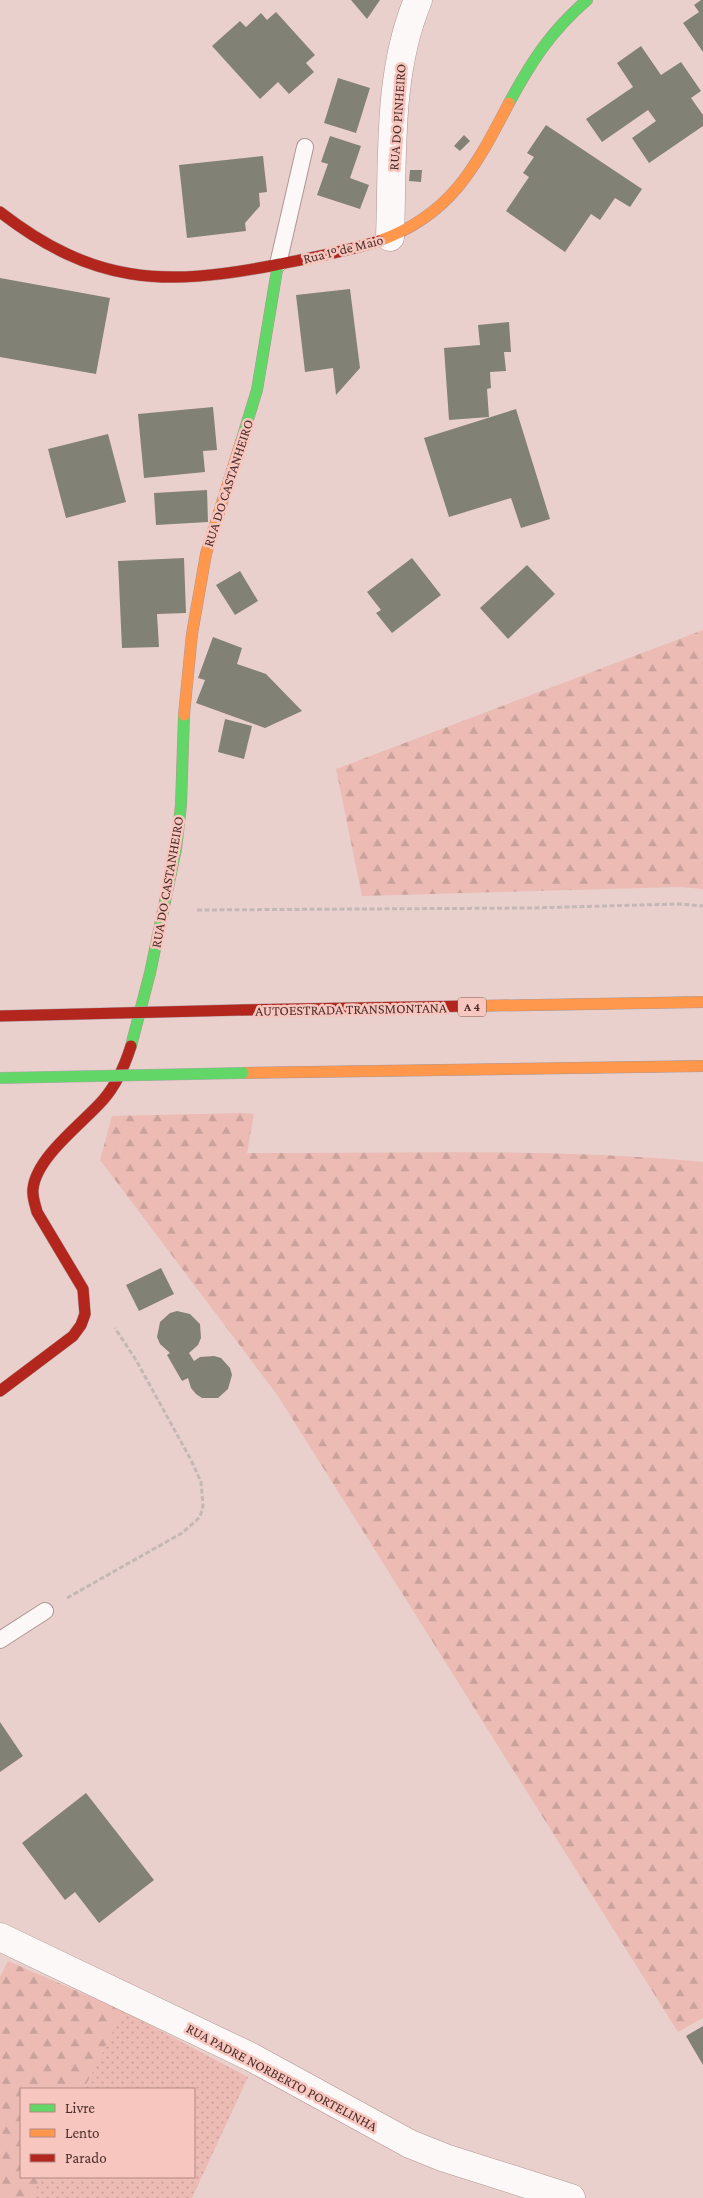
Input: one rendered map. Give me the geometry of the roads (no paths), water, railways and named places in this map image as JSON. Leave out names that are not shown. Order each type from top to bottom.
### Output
[{"type":"main road","name":"Rua 1º de Maio","points":[[0,212],[54,250],[88,264],[121,274],[155,278],[192,277],[278,264],[390,237],[425,219],[457,189],[486,146],[539,50],[562,23],[587,0]]},
{"type":"main road","name":"RUA DO CASTANHEIRO","points":[[0,1391],[73,1336],[85,1317],[86,1303],[83,1289],[37,1212],[32,1196],[32,1187],[35,1178],[46,1161],[102,1102],[120,1074],[135,1033],[164,910],[179,823],[186,684],[201,577],[206,554],[257,390],[278,264]]},
{"type":"main road","name":"AUTOESTRADA TRANSMONTANA","points":[[0,1016],[703,1002]]},
{"type":"main road","points":[[0,1078],[703,1066]]},
{"type":"street","name":"RUA DO PINHEIRO","points":[[390,237],[396,95],[403,45],[418,0]]},
{"type":"street","name":"RUA PADRE NORBERTO PORTELINHA","points":[[0,1937],[251,2057],[410,2144],[445,2158],[571,2198]]},
{"type":"lane","points":[[278,264],[305,147]]},
{"type":"lane","points":[[0,1640],[45,1611]]}]
